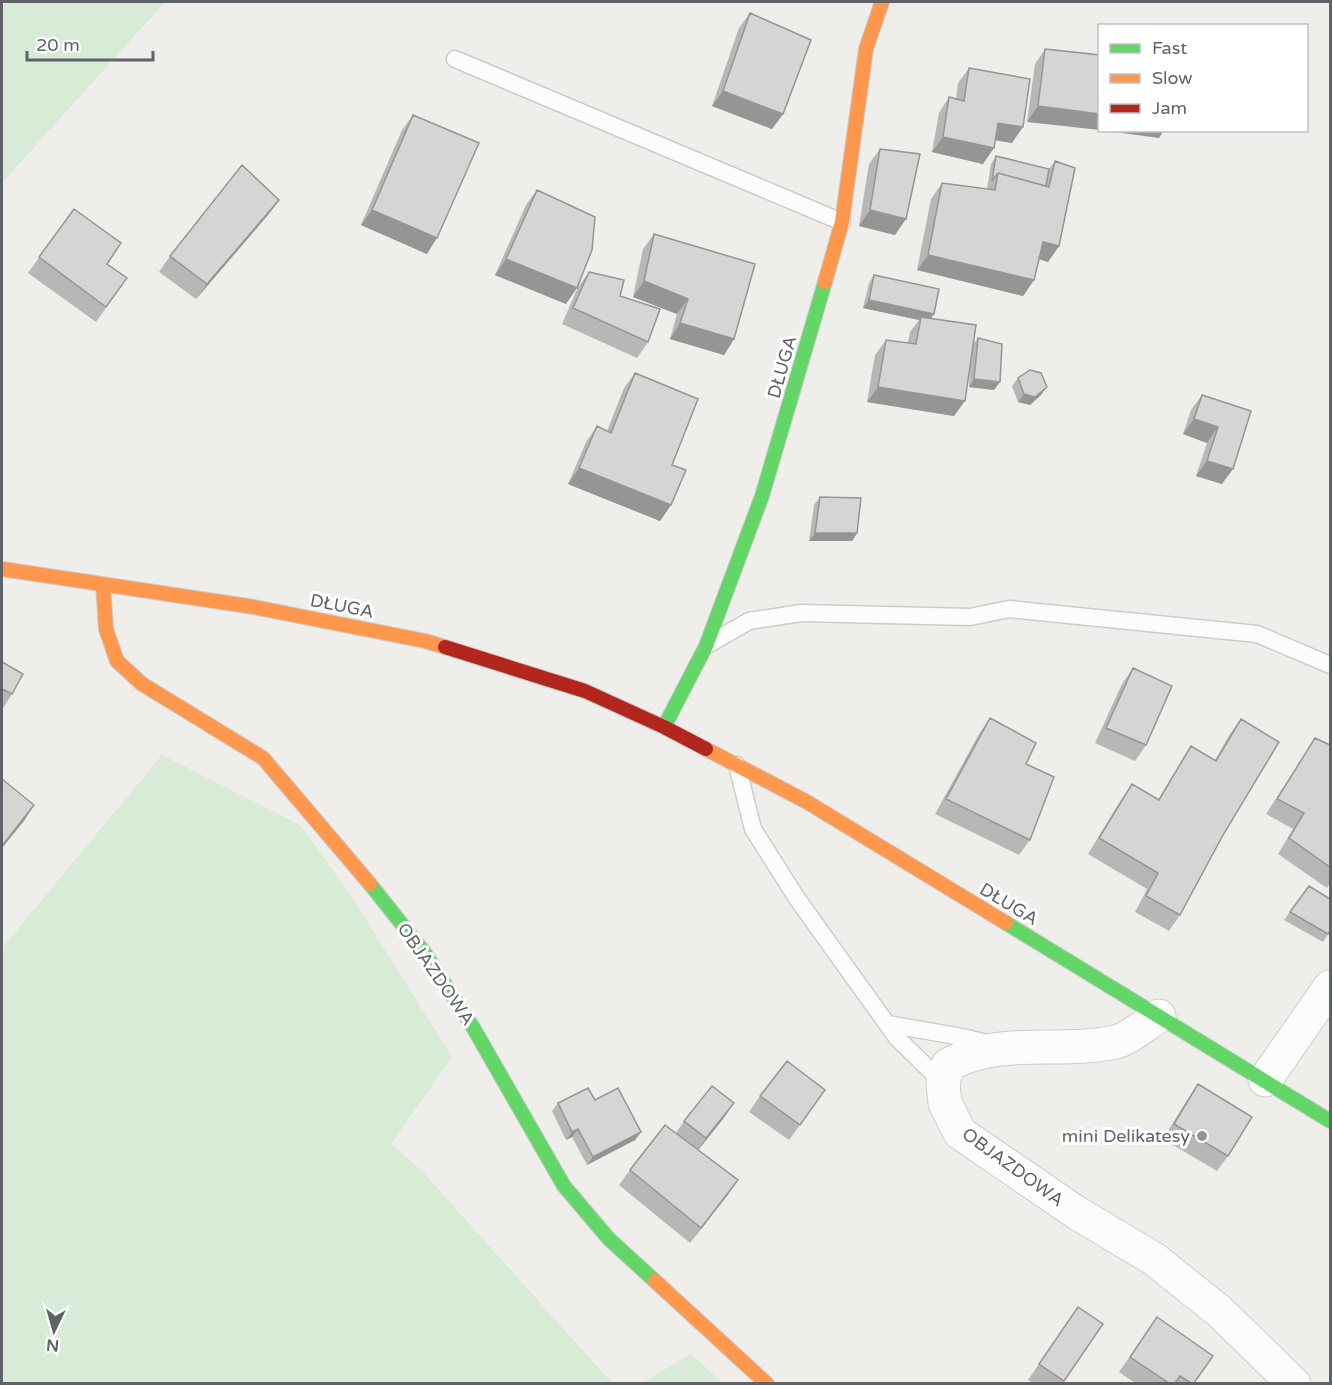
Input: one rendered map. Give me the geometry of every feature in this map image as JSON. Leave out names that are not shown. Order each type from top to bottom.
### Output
[{"type":"street","name":"DŁUGA","points":[[663,727],[706,646],[762,496],[842,222],[864,60],[882,2]]},
{"type":"street","name":"DŁUGA","points":[[2,569],[254,607],[424,641],[585,691],[663,727],[807,802],[1330,1121]]},
{"type":"street","name":"OBJAZDOWA","points":[[103,585],[106,629],[117,661],[142,684],[263,758],[350,859],[424,952],[474,1029],[564,1186],[609,1239],[766,1383]]},
{"type":"street","points":[[1265,1080],[1330,987]]},
{"type":"street","points":[[943,1083],[948,1065],[965,1056],[1004,1048],[1058,1047],[1118,1042],[1159,1016]]},
{"type":"street","name":"OBJAZDOWA","points":[[943,1083],[945,1103],[960,1133],[1067,1206],[1154,1259],[1219,1311],[1294,1383]]},
{"type":"lane","points":[[455,59],[842,222]]},
{"type":"lane","points":[[706,646],[749,621],[801,613],[970,617],[1009,609],[1257,634],[1330,665]]},
{"type":"lane","points":[[736,764],[753,829],[798,900],[897,1038],[943,1083]]},
{"type":"lane","points":[[888,1024],[967,1038],[1004,1048]]},
{"type":"green space","points":[[2,2],[165,2],[2,183]]},
{"type":"green space","points":[[162,755],[300,825],[350,894],[452,1057],[391,1144],[423,1172],[612,1383],[2,1384],[2,948]]},
{"type":"green space","points":[[691,1354],[723,1383],[642,1383]]},
{"type":"building","points":[[750,13],[811,40],[783,114],[723,91]]},
{"type":"building","points":[[1045,49],[1098,55],[1098,114],[1038,106]]},
{"type":"building","points":[[969,68],[1030,79],[1023,127],[998,123],[994,148],[943,137],[949,97],[964,101]]},
{"type":"building","points":[[413,115],[479,143],[437,238],[372,210]]},
{"type":"building","points":[[880,149],[920,154],[906,219],[870,210]]},
{"type":"building","points":[[996,156],[1049,169],[1046,186],[998,173],[992,181]]},
{"type":"building","points":[[1055,161],[1075,168],[1059,246],[1043,242],[1034,280],[928,255],[942,183],[995,190],[998,173],[1049,187]]},
{"type":"building","points":[[242,165],[279,200],[207,284],[170,256]]},
{"type":"building","points":[[537,190],[595,217],[592,250],[577,288],[506,259]]},
{"type":"building","points":[[74,209],[121,243],[107,264],[127,278],[106,307],[39,257]]},
{"type":"building","points":[[654,234],[755,264],[734,339],[680,323],[688,299],[644,281]]},
{"type":"building","points":[[589,272],[624,280],[620,296],[660,309],[648,342],[573,308]]},
{"type":"building","points":[[874,275],[939,289],[934,314],[869,300]]},
{"type":"building","points":[[921,317],[976,325],[965,401],[878,387],[886,340],[916,344]]},
{"type":"building","points":[[978,338],[1002,344],[1000,382],[974,379]]},
{"type":"building","points":[[1030,370],[1041,373],[1047,387],[1035,397],[1024,394],[1018,378]]},
{"type":"building","points":[[635,373],[698,399],[672,465],[686,470],[671,505],[579,468],[597,426],[611,433]]},
{"type":"building","points":[[1202,395],[1251,411],[1233,469],[1207,461],[1218,427],[1194,419]]},
{"type":"building","points":[[820,497],[861,498],[857,533],[815,533]]},
{"type":"building","points":[[2,662],[23,674],[12,694],[2,689]]},
{"type":"building","points":[[1133,668],[1172,686],[1146,745],[1106,728]]},
{"type":"building","points":[[990,718],[1036,743],[1026,764],[1054,777],[1030,840],[946,799]]},
{"type":"building","points":[[1241,719],[1279,742],[1223,835],[1180,915],[1146,896],[1158,873],[1099,838],[1132,784],[1159,800],[1191,746],[1216,761]]},
{"type":"building","points":[[1315,738],[1330,745],[1330,867],[1289,838],[1304,813],[1277,799]]},
{"type":"building","points":[[2,779],[34,805],[2,846]]},
{"type":"building","points":[[1309,886],[1330,899],[1330,931],[1328,934],[1290,912]]},
{"type":"building","points":[[787,1061],[825,1090],[800,1125],[760,1096]]},
{"type":"building","points":[[1198,1084],[1252,1117],[1228,1156],[1174,1124]]},
{"type":"building","points":[[712,1086],[734,1103],[706,1138],[684,1121]]},
{"type":"building","points":[[588,1088],[595,1100],[618,1088],[641,1132],[593,1157],[578,1129],[572,1132],[558,1103]]},
{"type":"building","points":[[665,1125],[738,1180],[701,1228],[630,1170]]},
{"type":"building","points":[[1078,1307],[1103,1324],[1064,1381],[1039,1364]]},
{"type":"building","points":[[1157,1317],[1213,1356],[1194,1383],[1180,1376],[1175,1383],[1169,1383],[1130,1357]]},
{"type":"traffic: fast","points":[[664,727],[706,646],[762,496],[825,282]]},
{"type":"traffic: fast","points":[[370,884],[424,952],[474,1029],[564,1186],[609,1239],[655,1281]]},
{"type":"traffic: fast","points":[[1006,923],[1330,1121]]},
{"type":"traffic: slow","points":[[825,282],[842,222],[866,49],[882,2]]},
{"type":"traffic: slow","points":[[2,569],[254,607],[445,647]]},
{"type":"traffic: slow","points":[[103,585],[106,629],[117,661],[142,684],[263,758],[370,884]]},
{"type":"traffic: slow","points":[[706,749],[807,802],[1006,923]]},
{"type":"traffic: slow","points":[[655,1281],[767,1384]]},
{"type":"traffic: jam","points":[[445,647],[585,691],[706,749]]},
{"type":"place","name":"mini Delikatesy","points":[[1202,1136]]}]
